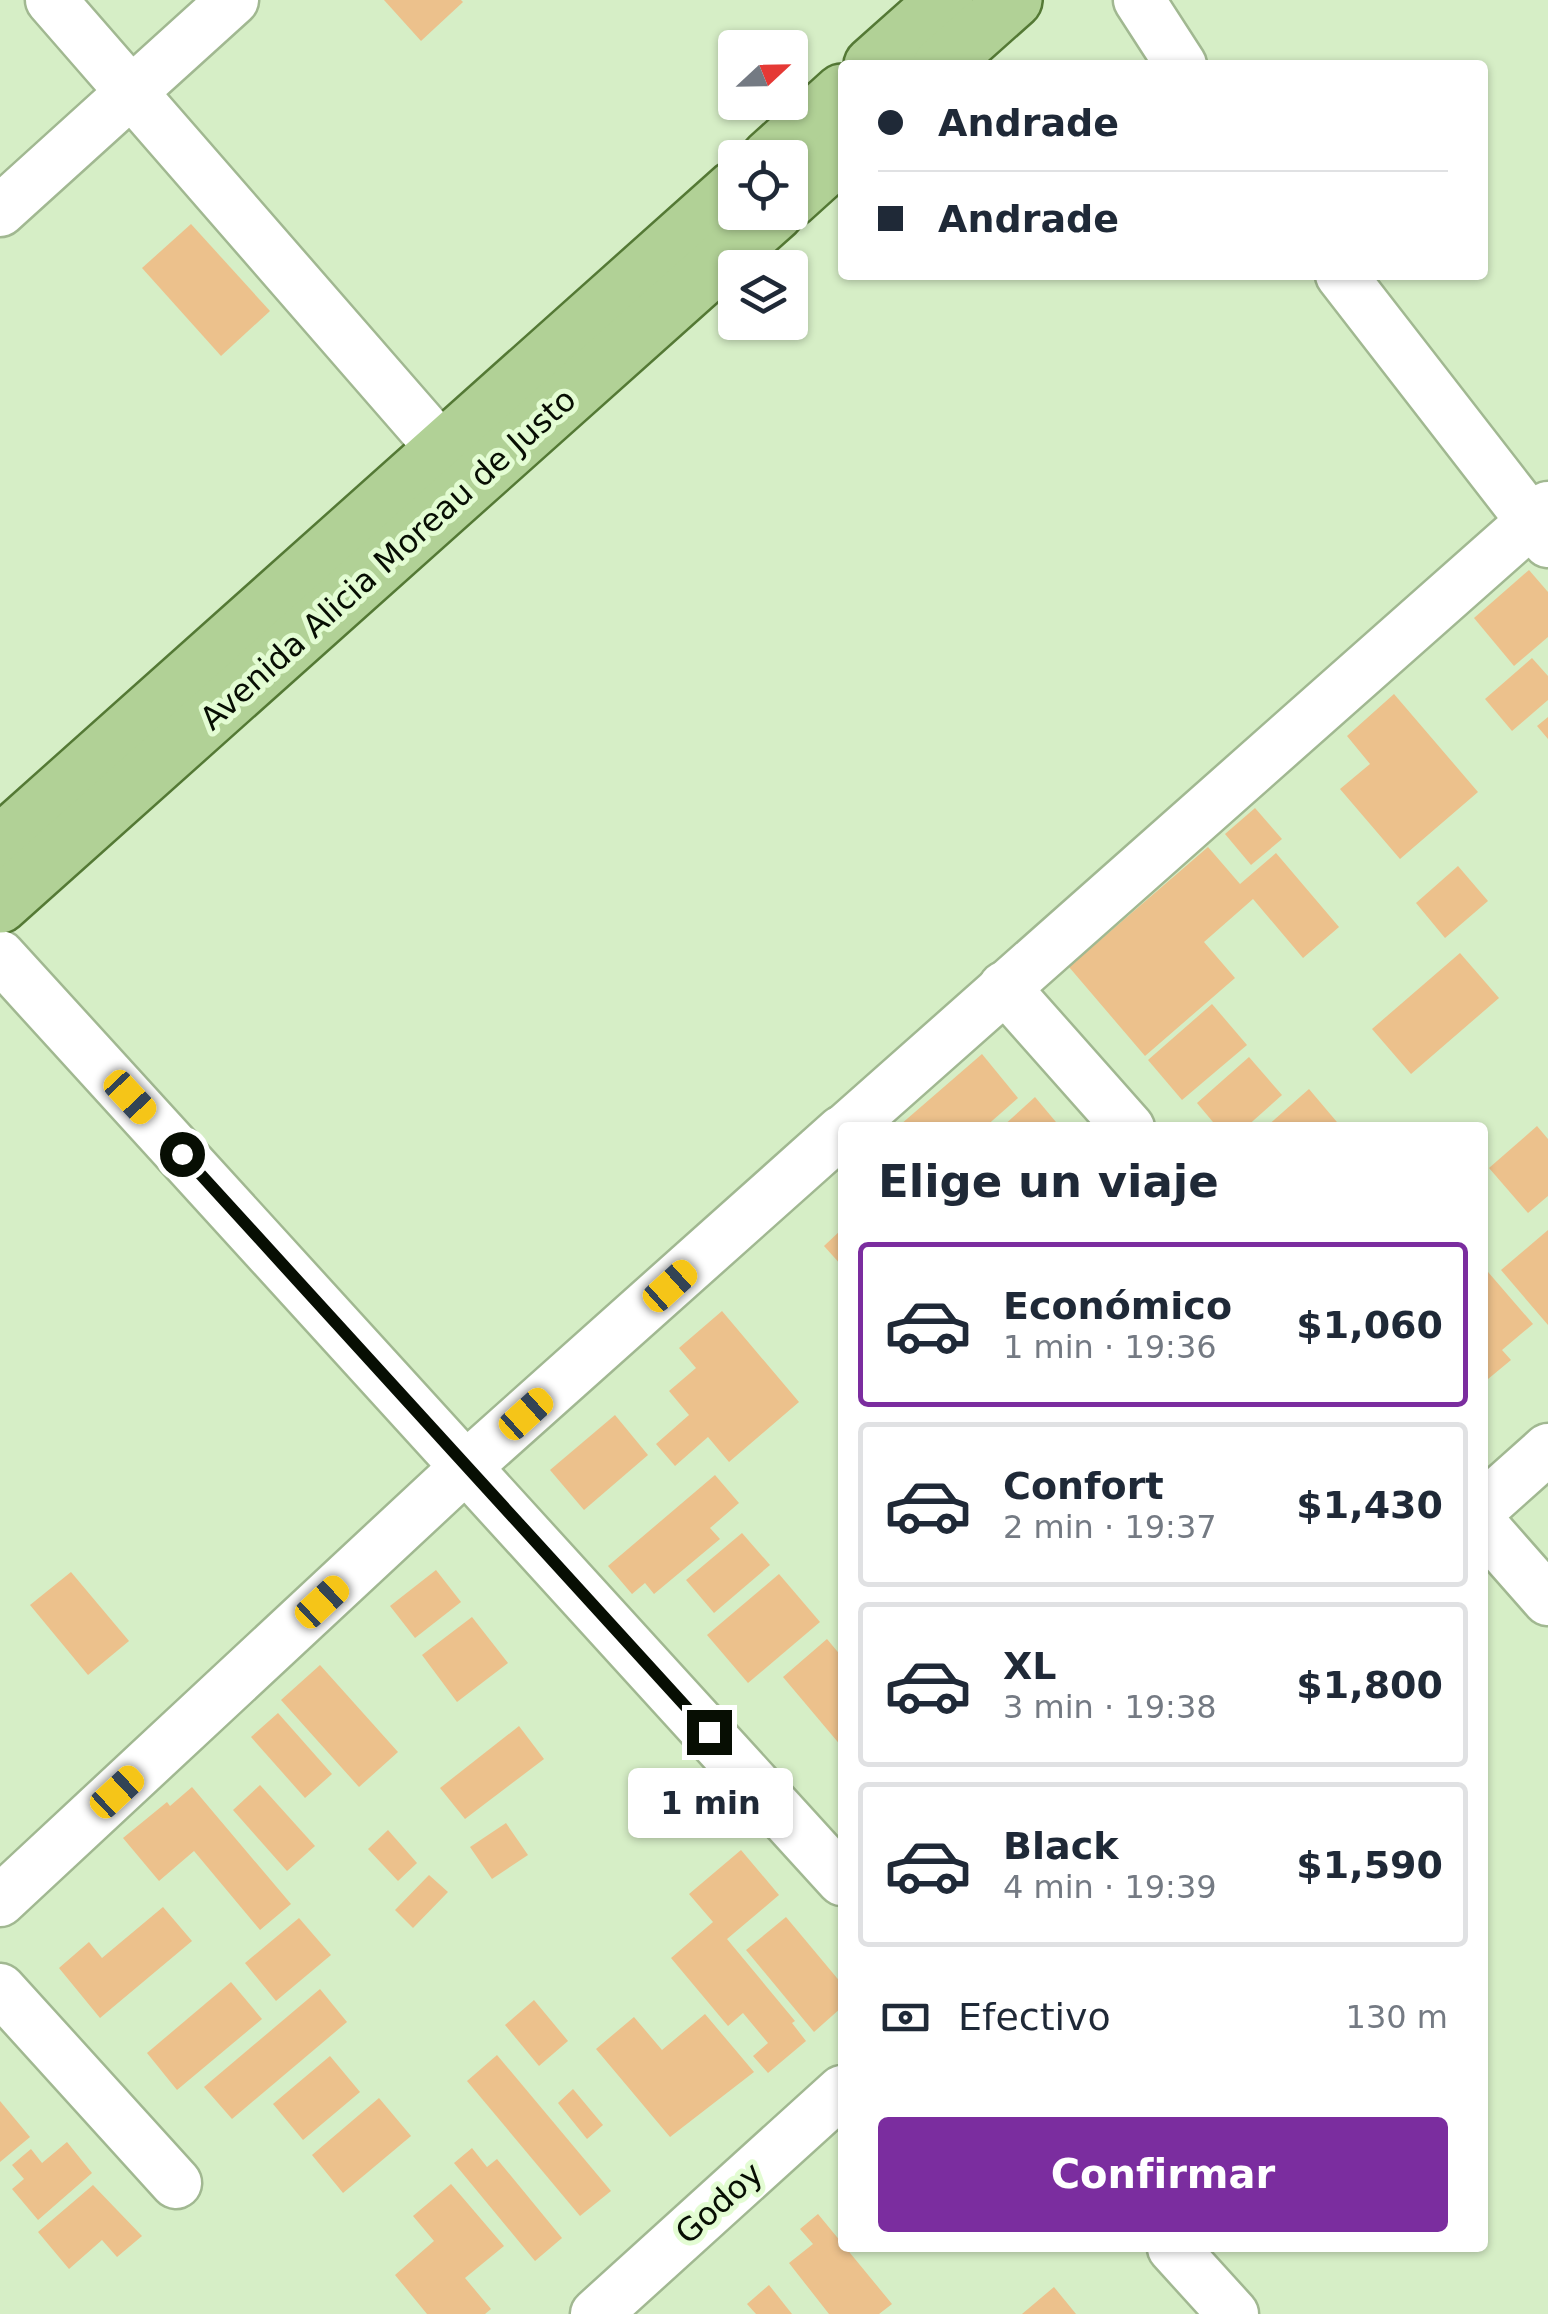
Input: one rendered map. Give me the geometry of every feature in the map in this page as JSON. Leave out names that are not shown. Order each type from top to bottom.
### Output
[{"type":"main road","points":[[878,60],[945,0]]},
{"type":"main road","points":[[947,60],[1014,0]]},
{"type":"main road","points":[[789,140],[838,96]]},
{"type":"main road","points":[[808,184],[838,157]]},
{"type":"main road","name":"Avenida Alicia Moreau de Justo","points":[[0,844],[718,203]]},
{"type":"main road","name":"Avenida Alicia Moreau de Justo","points":[[0,905],[756,230]]},
{"type":"street","points":[[51,0],[442,449]]},
{"type":"street","points":[[0,211],[233,0]]},
{"type":"street","points":[[1139,0],[1178,60]]},
{"type":"street","points":[[853,1122],[1542,524],[1345,280]]},
{"type":"street","points":[[0,956],[838,1876]]},
{"type":"street","points":[[1004,987],[1124,1122]]},
{"type":"street","points":[[0,1901],[468,1466],[838,1135]]},
{"type":"street","points":[[1488,1503],[1548,1449]]},
{"type":"street","points":[[1488,1532],[1548,1600]]},
{"type":"street","points":[[0,1988],[176,2183]]},
{"type":"street","name":"Godoy","points":[[596,2314],[838,2095]]},
{"type":"street","points":[[1177,2252],[1233,2314]]},
{"type":"building","points":[[384,0],[461,0],[463,2],[421,41]]},
{"type":"building","points":[[191,224],[270,311],[221,356],[142,268]]},
{"type":"building","points":[[1529,570],[1548,592],[1548,637],[1514,666],[1474,618]]},
{"type":"building","points":[[1532,658],[1548,676],[1548,700],[1512,731],[1485,699]]},
{"type":"building","points":[[1394,694],[1478,792],[1400,859],[1340,789],[1370,764],[1347,736]]},
{"type":"building","points":[[1548,717],[1548,739],[1537,726]]},
{"type":"building","points":[[1255,808],[1282,839],[1251,865],[1225,834]]},
{"type":"building","points":[[1208,847],[1240,884],[1276,853],[1339,927],[1303,958],[1253,899],[1204,942],[1235,978],[1145,1056],[1069,967]]},
{"type":"building","points":[[1458,866],[1488,901],[1445,938],[1416,903]]},
{"type":"building","points":[[1460,953],[1499,998],[1411,1074],[1372,1029]]},
{"type":"building","points":[[1212,1004],[1247,1045],[1182,1100],[1148,1060]]},
{"type":"building","points":[[982,1054],[1018,1098],[991,1122],[903,1122]]},
{"type":"building","points":[[1249,1057],[1282,1095],[1252,1122],[1213,1122],[1197,1103]]},
{"type":"building","points":[[1309,1089],[1337,1122],[1272,1122]]},
{"type":"building","points":[[1035,1097],[1056,1122],[1008,1122]]},
{"type":"building","points":[[1537,1126],[1548,1139],[1548,1196],[1528,1213],[1489,1168]]},
{"type":"building","points":[[1548,1230],[1548,1325],[1501,1270]]},
{"type":"building","points":[[838,1233],[838,1262],[824,1246]]},
{"type":"building","points":[[1488,1272],[1533,1324],[1502,1350],[1511,1360],[1488,1379]]},
{"type":"building","points":[[722,1311],[799,1402],[729,1462],[708,1437],[675,1466],[656,1444],[689,1415],[669,1391],[696,1368],[679,1348]]},
{"type":"building","points":[[615,1415],[648,1455],[584,1510],[550,1470]]},
{"type":"building","points":[[715,1475],[739,1503],[710,1528],[720,1539],[654,1594],[645,1583],[632,1594],[608,1566]]},
{"type":"building","points":[[742,1533],[770,1565],[714,1613],[686,1580]]},
{"type":"building","points":[[436,1570],[461,1602],[415,1638],[390,1606]]},
{"type":"building","points":[[71,1572],[129,1641],[88,1675],[30,1605]]},
{"type":"building","points":[[779,1574],[820,1622],[748,1683],[707,1635]]},
{"type":"building","points":[[472,1617],[508,1663],[457,1702],[422,1655]]},
{"type":"building","points":[[827,1639],[838,1652],[838,1742],[783,1677]]},
{"type":"building","points":[[320,1665],[398,1752],[359,1787],[281,1700]]},
{"type":"building","points":[[278,1713],[332,1774],[305,1798],[251,1737]]},
{"type":"building","points":[[519,1726],[544,1759],[465,1819],[440,1788]]},
{"type":"building","points":[[260,1785],[315,1846],[287,1871],[233,1810]]},
{"type":"building","points":[[192,1787],[291,1904],[260,1930],[194,1851],[159,1881],[123,1838]]},
{"type":"building","points":[[506,1823],[528,1855],[492,1879],[470,1847]]},
{"type":"building","points":[[388,1830],[417,1863],[398,1881],[368,1849]]},
{"type":"building","points":[[741,1850],[779,1895],[727,1939],[795,2021],[792,2023],[806,2041],[768,2073],[753,2056],[768,2043],[743,2013],[728,2026],[671,1958],[713,1922],[689,1894]]},
{"type":"building","points":[[429,1875],[448,1892],[413,1928],[395,1910]]},
{"type":"building","points":[[163,1907],[192,1941],[100,2018],[59,1968],[89,1942],[102,1958]]},
{"type":"building","points":[[786,1917],[838,1979],[838,2011],[814,2032],[746,1950]]},
{"type":"building","points":[[299,1918],[331,1955],[276,2001],[245,1963]]},
{"type":"building","points":[[231,1982],[262,2019],[177,2090],[147,2053]]},
{"type":"building","points":[[320,1989],[347,2022],[232,2119],[204,2087]]},
{"type":"building","points":[[534,2000],[568,2041],[539,2066],[505,2025]]},
{"type":"building","points":[[705,2014],[754,2072],[670,2137],[596,2049],[634,2017],[662,2050]]},
{"type":"building","points":[[497,2055],[611,2191],[580,2216],[467,2081]]},
{"type":"building","points":[[330,2056],[360,2092],[303,2140],[273,2104]]},
{"type":"building","points":[[573,2089],[603,2125],[587,2139],[558,2103]]},
{"type":"building","points":[[379,2098],[411,2136],[343,2193],[312,2155]]},
{"type":"building","points":[[0,2101],[30,2137],[0,2162]]},
{"type":"building","points":[[67,2142],[92,2173],[38,2220],[12,2189],[24,2179],[12,2165],[31,2149],[42,2163]]},
{"type":"building","points":[[472,2148],[487,2167],[497,2159],[562,2238],[535,2261],[454,2163]]},
{"type":"building","points":[[451,2184],[504,2246],[465,2278],[491,2309],[485,2314],[427,2314],[395,2275],[434,2241],[413,2216]]},
{"type":"building","points":[[93,2185],[142,2236],[117,2257],[102,2240],[69,2269],[38,2232]]},
{"type":"building","points":[[818,2214],[838,2238],[838,2252],[849,2252],[892,2304],[879,2314],[829,2314],[789,2263],[813,2244],[800,2229]]},
{"type":"building","points":[[769,2285],[792,2314],[756,2314],[747,2304]]},
{"type":"building","points":[[1054,2287],[1076,2314],[1022,2314]]},
{"type":"route","points":[[182,1154],[709,1732]]}]
